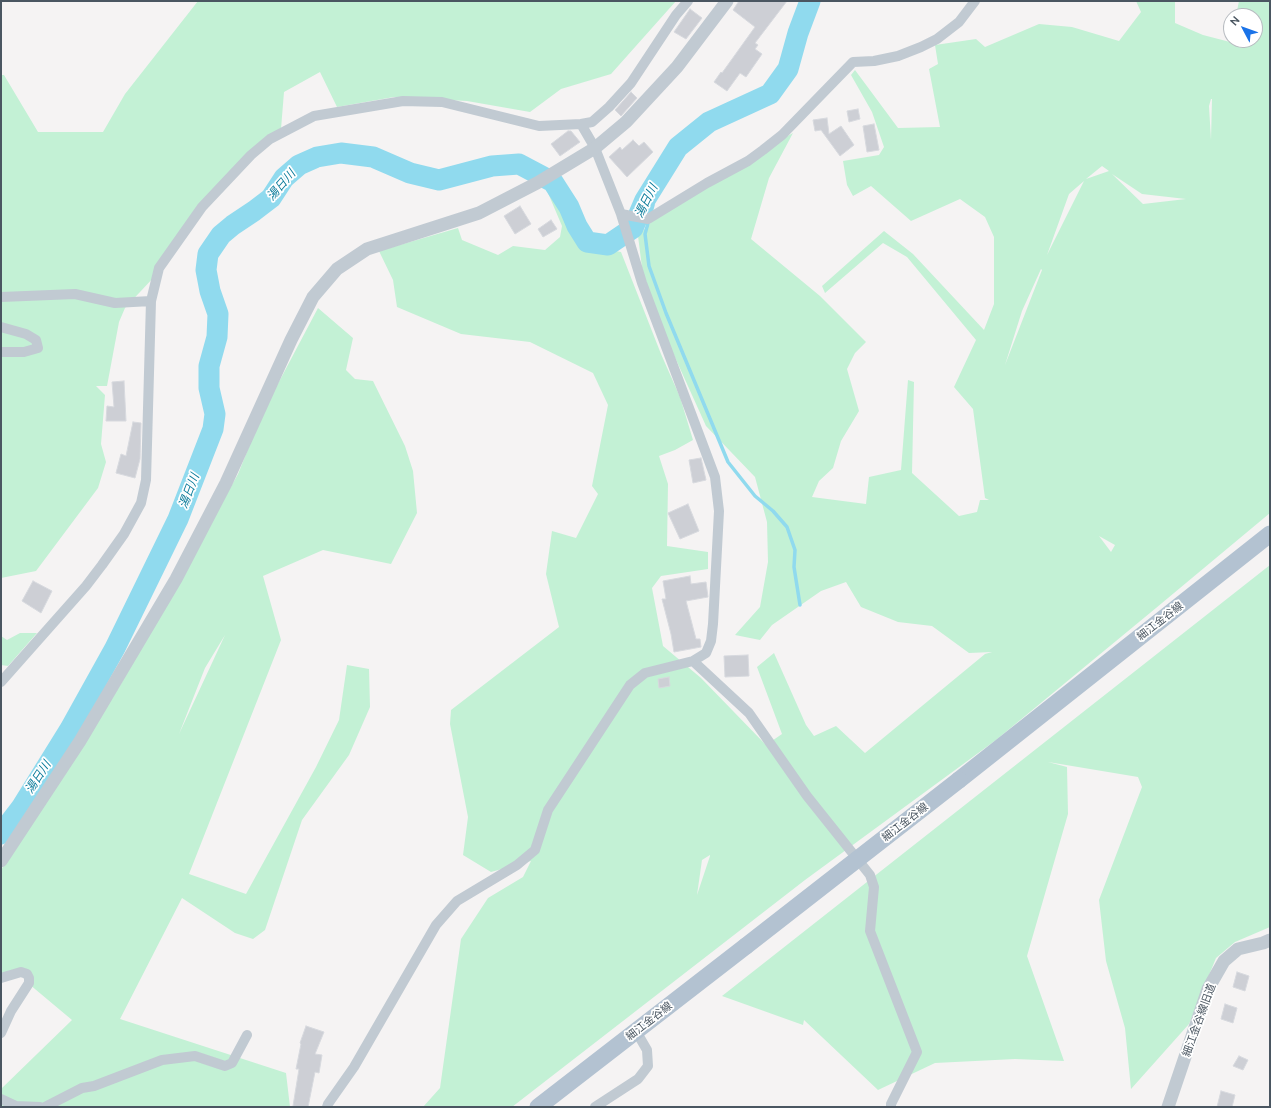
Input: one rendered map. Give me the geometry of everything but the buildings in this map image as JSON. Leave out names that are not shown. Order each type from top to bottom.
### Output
[{"type":"main road","name":"細江金谷線","points":[[538,1107],[959,780],[1270,534]]},
{"type":"street","points":[[1,682],[86,586],[124,534],[141,503],[146,480],[151,301],[159,268],[202,207],[251,155],[270,139],[314,116],[403,101],[442,102],[539,126],[592,122],[609,107],[631,83],[676,15],[688,1]]},
{"type":"street","points":[[1,861],[80,741],[176,579],[226,483],[291,340],[313,297],[337,269],[367,249],[479,213],[538,183],[595,148],[626,122],[677,67],[726,1]]},
{"type":"street","points":[[621,214],[648,219],[707,182],[748,161],[782,135],[853,62],[874,61],[898,56],[921,47],[937,39],[959,22],[975,1]]},
{"type":"street","points":[[327,1107],[354,1067],[436,925],[457,901],[517,865],[535,850],[548,810],[630,684],[645,673],[693,661],[706,653],[711,640],[718,511],[715,477],[642,283],[621,214],[595,148],[581,124]]},
{"type":"street","points":[[1,297],[75,294],[115,303],[151,301]]},
{"type":"street","points":[[1,327],[26,334],[36,340],[38,348],[24,352],[1,352]]},
{"type":"street","points":[[693,661],[748,713],[808,796],[870,875],[874,887],[870,930],[917,1052],[891,1104],[891,1107]]},
{"type":"street","name":"細江金谷線旧道","points":[[1168,1107],[1208,989],[1224,961],[1238,949],[1270,940]]},
{"type":"street","points":[[1,978],[22,972],[27,974],[29,978],[29,983],[11,1011],[1,1033]]},
{"type":"street","points":[[595,1107],[638,1079],[648,1066],[647,1050],[636,1031]]},
{"type":"street","points":[[45,1107],[82,1088],[94,1086],[162,1060],[195,1056],[225,1066],[232,1064],[247,1035]]},
{"type":"street","points":[[1,1100],[16,1106],[40,1107]]},
{"type":"green space","points":[[198,1],[676,1],[611,74],[561,89],[530,112],[467,101],[394,97],[337,107],[320,72],[284,92],[281,129],[207,196],[155,276],[125,308],[119,322],[107,386],[96,386],[105,395],[101,444],[106,462],[98,488],[36,571],[1,578],[1,75],[4,75],[38,132],[103,132],[125,94]]},
{"type":"green space","points":[[1136,1],[1175,1],[1175,23],[1203,35],[1223,40],[1223,48],[1263,48],[1263,8],[1238,8],[1239,1],[1270,1],[1270,513],[996,740],[805,880],[512,1107],[423,1107],[440,1088],[461,939],[488,898],[523,877],[531,861],[491,872],[463,855],[468,817],[450,724],[451,710],[559,627],[546,574],[552,531],[576,538],[598,494],[592,486],[608,405],[593,373],[530,342],[461,334],[397,307],[393,280],[379,251],[458,228],[462,240],[498,255],[513,246],[545,250],[560,237],[562,226],[548,193],[558,199],[588,246],[621,252],[661,354],[680,397],[693,440],[675,450],[659,456],[668,484],[667,546],[708,552],[708,569],[661,576],[652,588],[663,646],[701,678],[766,745],[782,734],[757,667],[774,653],[806,725],[814,736],[836,726],[865,753],[985,654],[992,652],[969,653],[932,626],[898,622],[861,607],[846,582],[821,591],[772,625],[760,640],[735,635],[760,607],[768,562],[767,522],[755,477],[706,426],[645,291],[638,236],[664,209],[793,133],[769,178],[751,239],[820,296],[866,342],[855,353],[847,369],[859,411],[841,441],[833,468],[819,481],[812,497],[866,504],[869,477],[901,470],[908,380],[914,382],[912,473],[959,516],[977,512],[980,500],[989,500],[985,498],[973,409],[954,387],[976,340],[907,257],[883,243],[825,293],[822,286],[884,231],[913,254],[984,330],[994,304],[994,237],[985,217],[960,199],[911,221],[871,186],[853,196],[847,185],[843,161],[879,155],[884,147],[872,112],[851,75],[855,70],[898,128],[940,127],[929,69],[938,64],[935,45],[976,39],[985,47],[1039,24],[1072,27],[1119,41],[1141,12]],"holes":[[[1212,99],[1211,140],[1209,106]],[[1102,166],[1109,171],[1086,179]],[[1112,174],[1142,194],[1186,199],[1143,204]],[[1084,181],[1047,255],[1069,194]],[[1041,269],[1042,270],[1005,365],[1022,311]],[[1099,536],[1115,545],[1111,552]],[[710,855],[697,895],[702,860]]]},
{"type":"green space","points":[[318,308],[353,338],[346,370],[355,379],[373,381],[405,446],[413,471],[417,513],[391,564],[323,550],[263,576],[281,640],[189,874],[246,894],[316,767],[339,720],[347,665],[369,669],[370,707],[349,755],[302,820],[265,930],[253,939],[235,933],[182,898],[120,1019],[286,1073],[290,1107],[1,1107],[1,1089],[72,1020],[29,984],[22,976],[1,979],[1,870],[66,773],[122,682],[238,474],[263,412]],"holes":[[[225,635],[179,734],[205,668]]]},
{"type":"green space","points":[[1270,565],[1270,927],[1235,942],[1216,958],[1189,1024],[1131,1089],[1125,1028],[1106,961],[1099,900],[1142,787],[1138,777],[1048,762],[1067,767],[1068,814],[1027,956],[1064,1061],[1015,1059],[935,1063],[878,1090],[804,1020],[803,1025],[722,996]]},
{"type":"green space","points":[[20,633],[37,633],[8,666],[1,665],[1,636],[7,640]]},
{"type":"waterway","name":"湯日川","points":[[1,834],[21,808],[70,729],[115,648],[178,519],[213,429],[215,414],[209,388],[209,366],[217,337],[218,314],[210,291],[206,270],[208,254],[221,235],[271,198],[284,178],[299,165],[317,157],[341,153],[373,157],[410,173],[439,180],[492,166],[519,164],[553,182],[569,207],[577,226],[587,242],[608,245],[633,228],[645,200],[678,147],[709,122],[770,94],[788,69],[798,33],[810,1]]},
{"type":"waterway","points":[[645,200],[653,205],[645,234],[649,266],[666,313],[728,462],[755,496],[773,511],[787,527],[795,550],[794,567],[800,605]]}]
